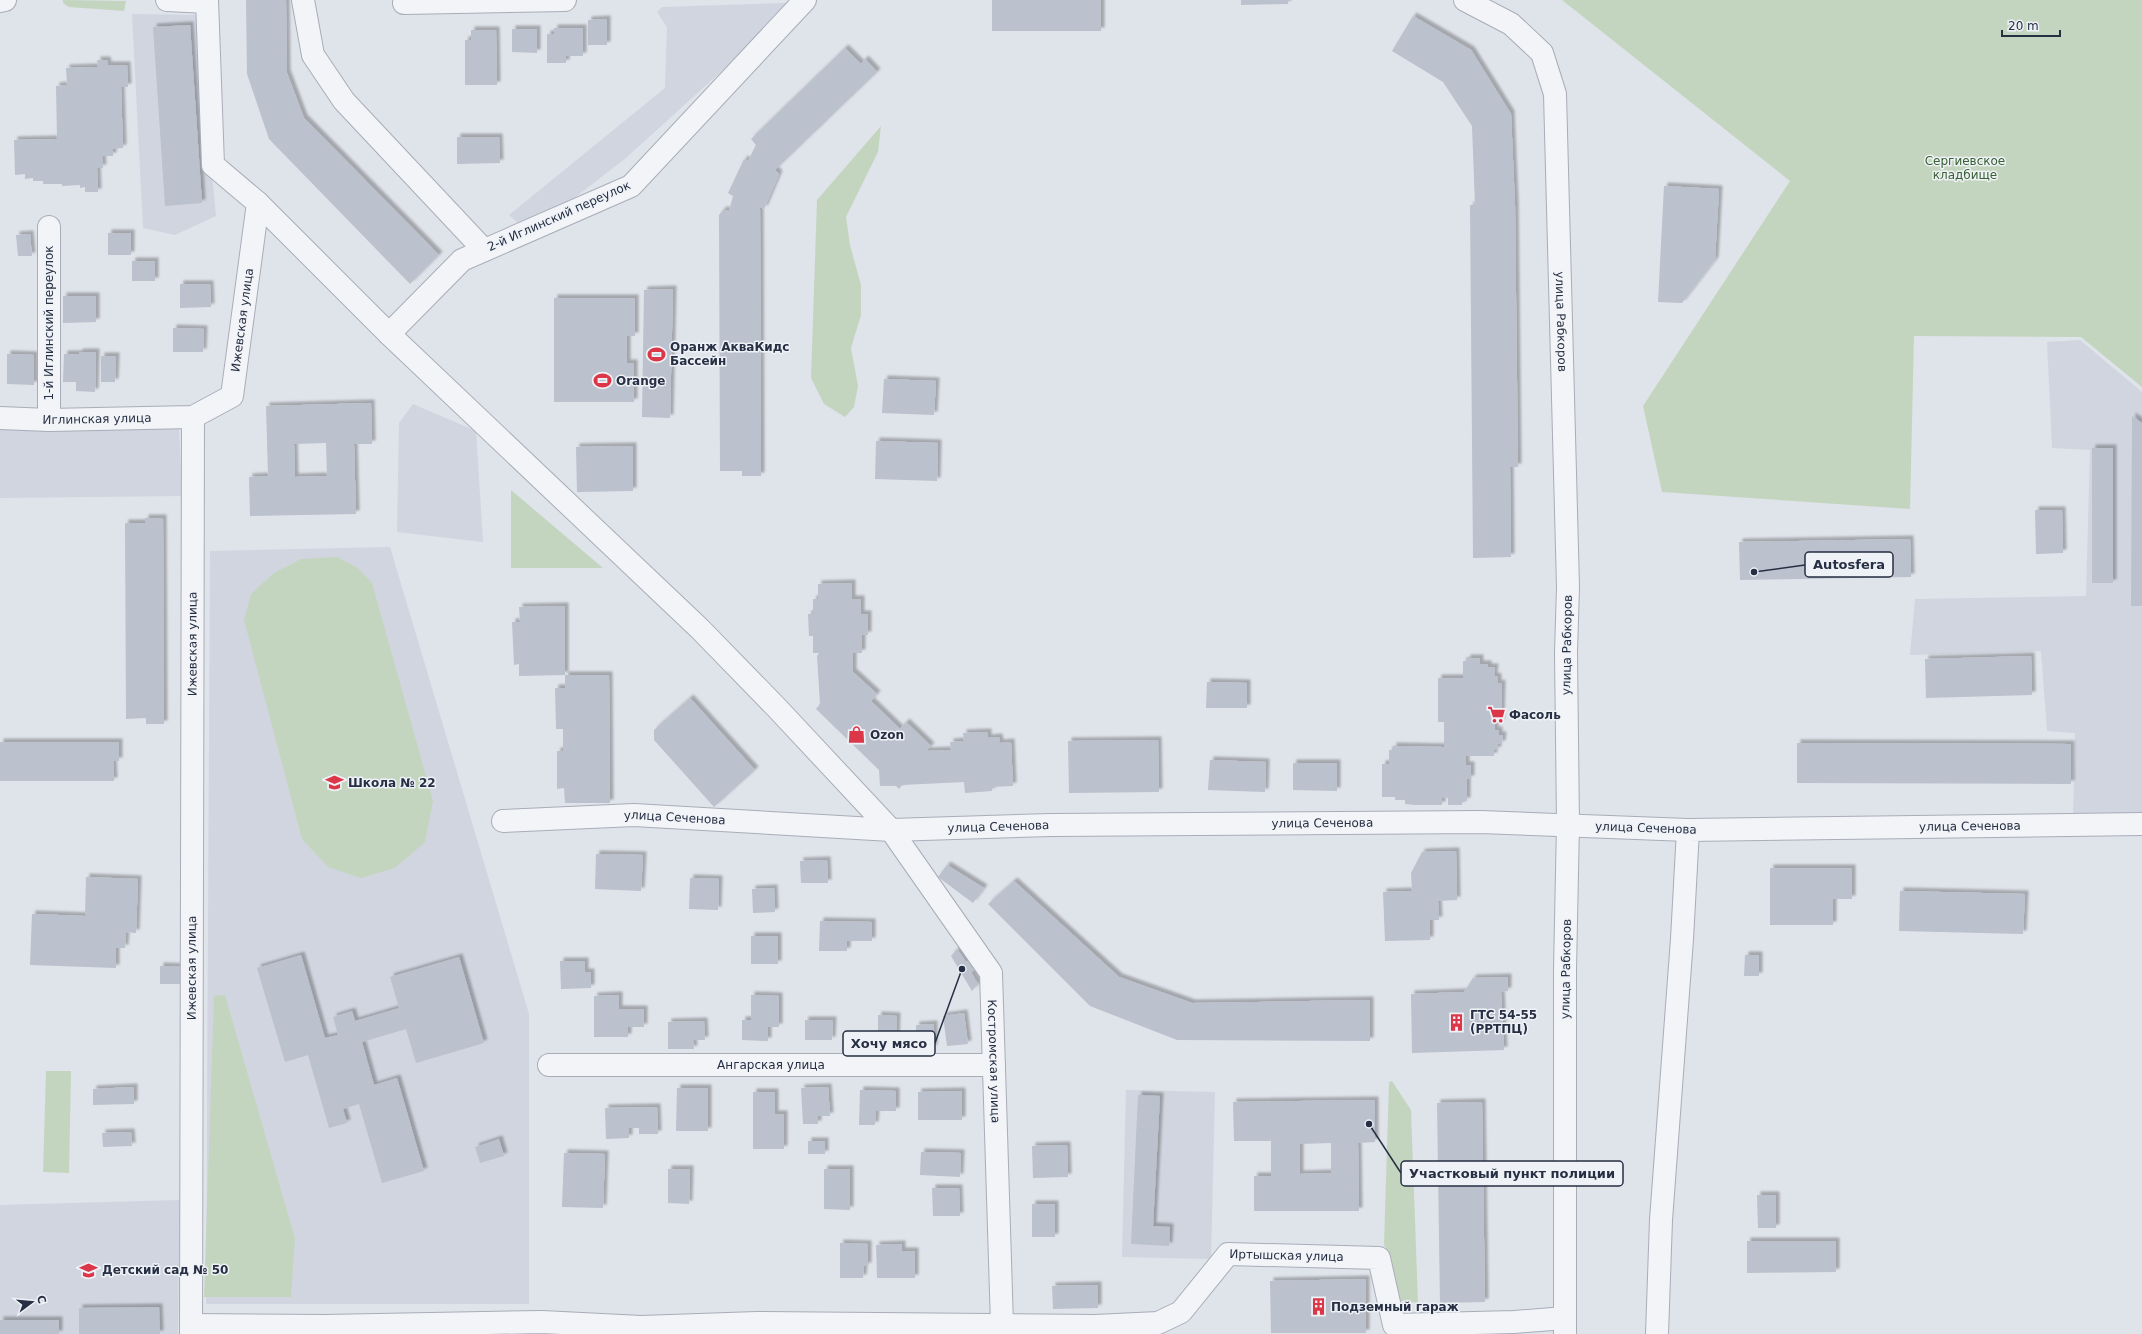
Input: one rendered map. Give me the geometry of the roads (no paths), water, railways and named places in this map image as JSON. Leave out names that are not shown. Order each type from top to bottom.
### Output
[{"type":"street","points":[[0,1],[5,0]]},
{"type":"street","points":[[167,0],[207,1],[213,165],[258,203]]},
{"type":"street","points":[[302,0],[313,55],[344,101],[484,250]]},
{"type":"street","points":[[404,3],[565,0]]},
{"type":"street","name":"2-й Иглинский переулок","points":[[389,334],[462,260],[631,186],[805,0]]},
{"type":"street","name":"улица Рабкоров","points":[[1465,0],[1511,24],[1542,53],[1555,94],[1568,587],[1566,653],[1568,824],[1565,970],[1565,1326]]},
{"type":"street","name":"Костромская улица","points":[[258,203],[389,334],[700,629],[776,707],[891,830],[991,973],[1002,1324]]},
{"type":"street","name":"Ижевская улица","points":[[192,1330],[193,417],[232,396],[258,203]]},
{"type":"street","name":"1-й Иглинский переулок","points":[[49,227],[49,420]]},
{"type":"street","name":"Иглинская улица","points":[[0,418],[49,420],[193,417]]},
{"type":"street","name":"улица Сеченова","points":[[503,821],[634,815],[891,830],[1052,825],[1473,822],[1568,824],[1688,830],[2142,824]]},
{"type":"street","points":[[1657,1334],[1662,1220],[1682,939],[1688,830]]},
{"type":"street","name":"Ангарская улица","points":[[549,1065],[994,1065]]},
{"type":"street","name":"Иртышская улица","points":[[192,1330],[542,1322],[641,1327],[757,1323],[1095,1326],[1158,1323],[1181,1312],[1228,1254],[1379,1258],[1394,1325],[1514,1322],[1565,1326]]},
{"type":"place","name":"Оранж АкваКидс Бассейн","points":[[657,354]]},
{"type":"place","name":"Orange","points":[[603,381]]},
{"type":"place","name":"Autosfera","points":[[1754,572]]},
{"type":"place","name":"Фасоль","points":[[1496,715]]},
{"type":"place","name":"Ozon","points":[[857,735]]},
{"type":"place","name":"Школа № 22","points":[[335,783]]},
{"type":"place","name":"Хочу мясо","points":[[962,969]]},
{"type":"place","name":"ГТС 54-55 (РРТПЦ)","points":[[1457,1022]]},
{"type":"place","name":"Участковый пункт полиции","points":[[1369,1124]]},
{"type":"place","name":"Детский сад № 50","points":[[89,1270]]},
{"type":"place","name":"Подземный гараж","points":[[1318,1307]]},
{"type":"park label","name":"Сергиевское кладбище","points":[[1965,168]]}]
